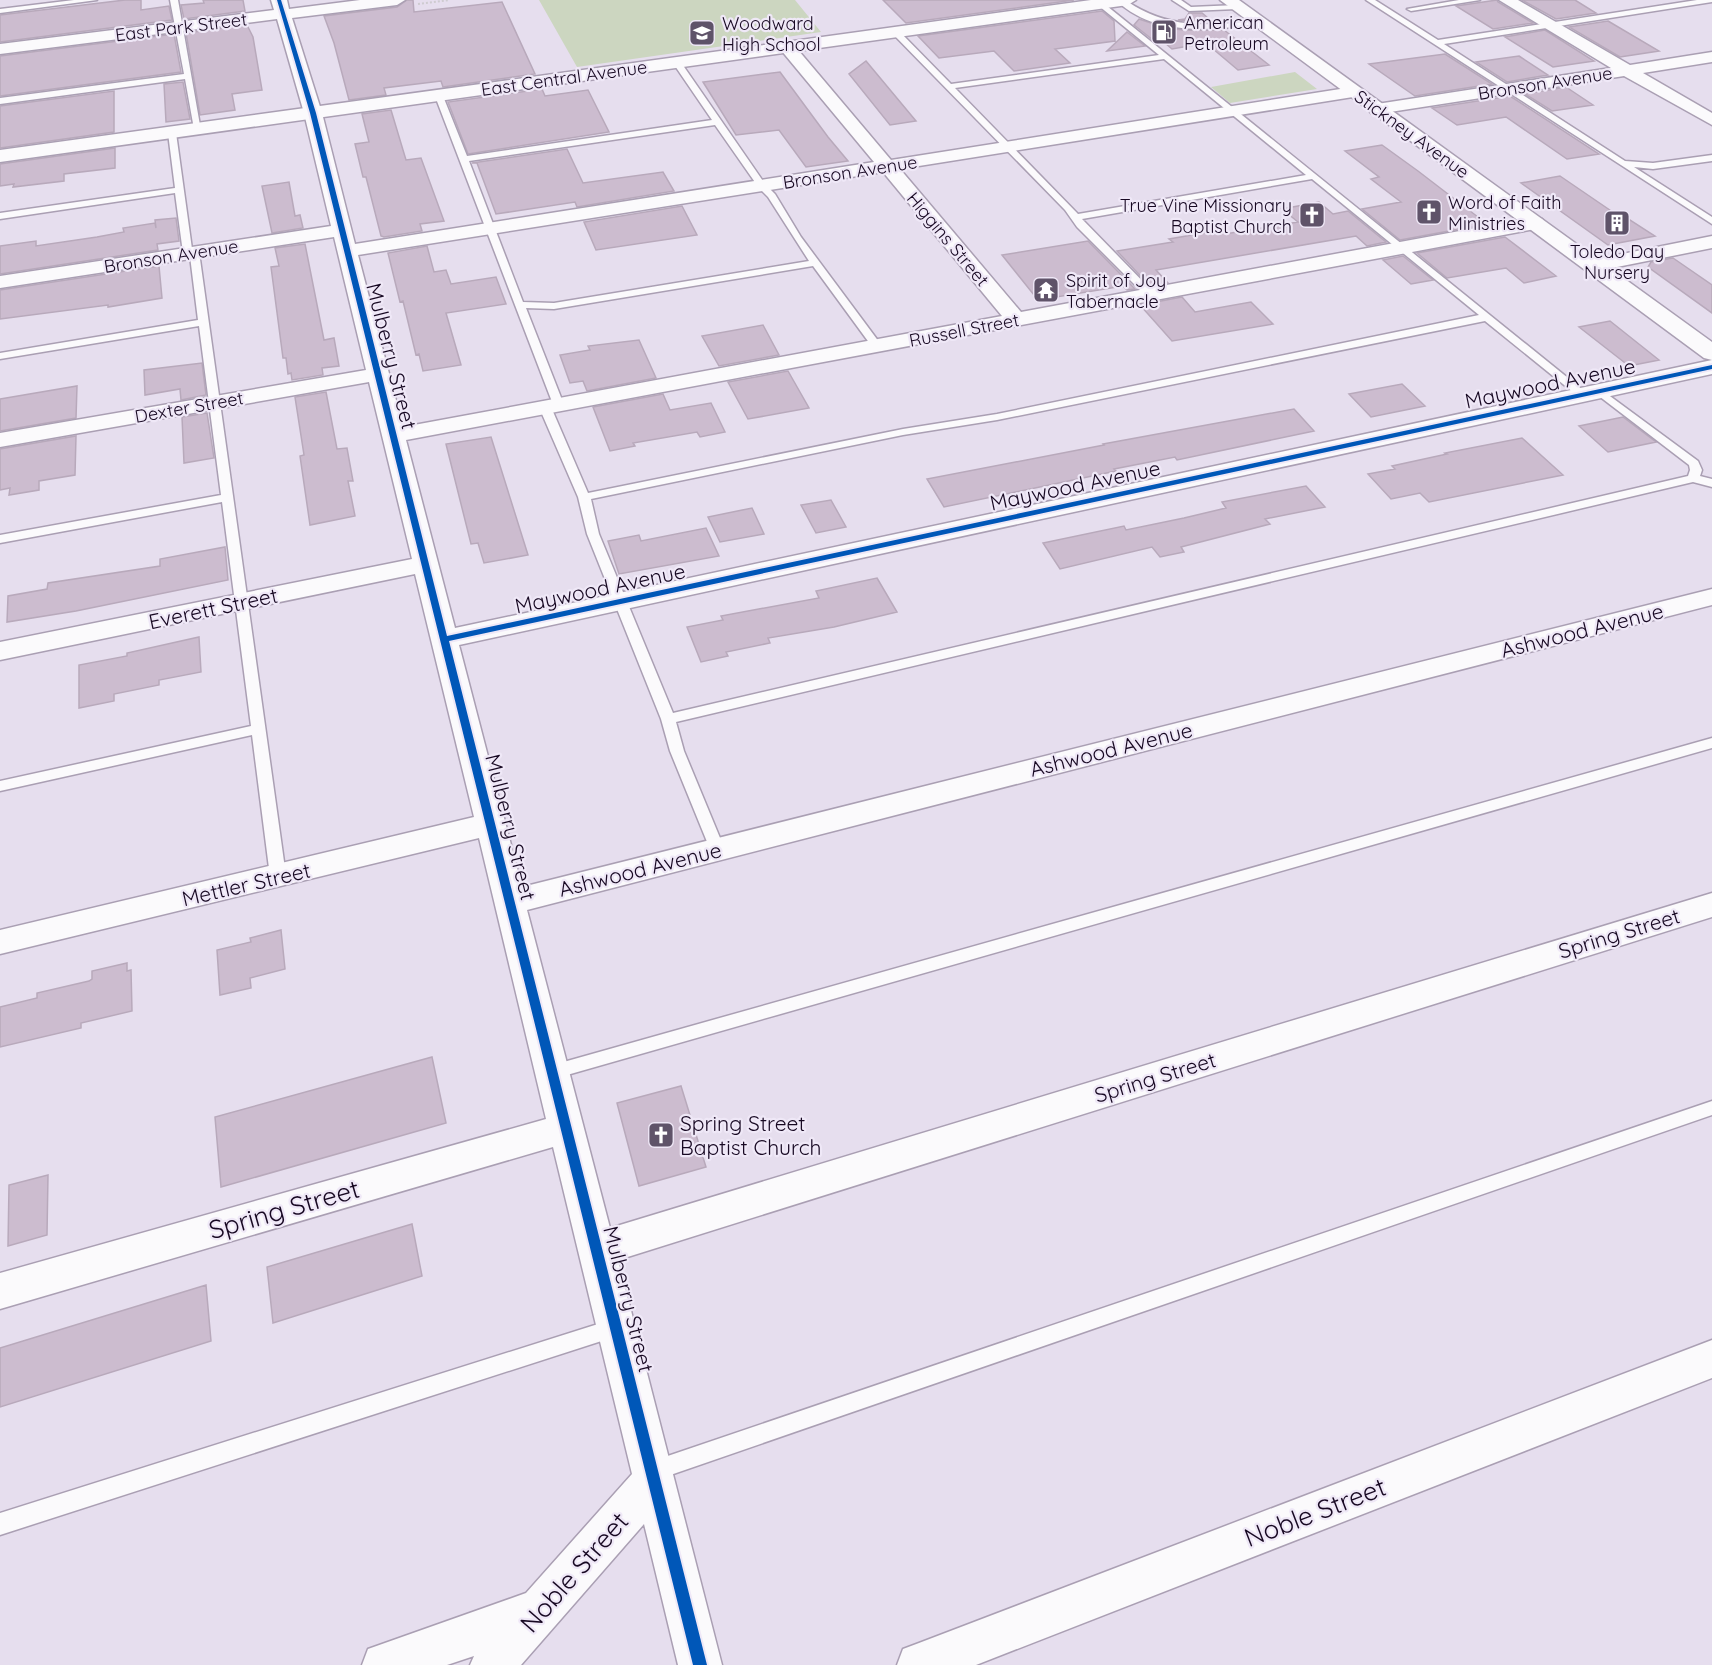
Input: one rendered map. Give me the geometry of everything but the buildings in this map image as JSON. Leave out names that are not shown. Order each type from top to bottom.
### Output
[{"type":"street","name":"East Park Street","points":[[0,49],[179,27],[281,7],[390,0]]},
{"type":"street","name":"East Central Avenue","points":[[0,156],[1125,0]]},
{"type":"street","points":[[1506,0],[1712,120]]},
{"type":"street","name":"Stickney Avenue","points":[[1233,3],[1712,353]]},
{"type":"street","name":"Mulberry Street","points":[[281,7],[313,113],[348,251],[700,1665]]},
{"type":"street","name":"Higgins Street","points":[[787,47],[1017,320]]},
{"type":"street","name":"Bronson Avenue","points":[[1377,109],[1712,57]]},
{"type":"street","name":"Bronson Avenue","points":[[348,251],[1353,92]]},
{"type":"street","name":"Russell Street","points":[[394,435],[1535,223]]},
{"type":"street","name":"Bronson Avenue","points":[[0,282],[341,230]]},
{"type":"street","points":[[1592,266],[1712,242]]},
{"type":"street","name":"Maywood Avenue","points":[[445,639],[1712,367]]},
{"type":"street","name":"Dexter Street","points":[[0,440],[378,374]]},
{"type":"street","name":"Everett Street","points":[[0,651],[426,564]]},
{"type":"street","name":"Ashwood Avenue","points":[[511,902],[1712,597]]},
{"type":"street","name":"Mettler Street","points":[[0,942],[492,824]]},
{"type":"street","name":"Spring Street","points":[[598,1249],[1712,904]]},
{"type":"street","name":"Spring Street","points":[[0,1291],[567,1128]]},
{"type":"street","name":"Noble Street","points":[[919,1665],[1712,1359]]},
{"type":"street","name":"Noble Street","points":[[492,1665],[543,1609],[654,1475]]},
{"type":"street","points":[[384,1665],[543,1609]]},
{"type":"lane","points":[[0,11],[93,0]]},
{"type":"lane","points":[[174,0],[198,129]]},
{"type":"lane","points":[[1125,0],[1136,14],[1166,23],[1208,28],[1259,22]]},
{"type":"lane","points":[[1176,0],[1189,9]]},
{"type":"lane","points":[[1370,0],[1712,221]]},
{"type":"lane","points":[[1411,9],[1476,0]]},
{"type":"lane","points":[[1645,0],[1662,9]]},
{"type":"lane","points":[[1437,43],[1552,27],[1712,0]]},
{"type":"lane","points":[[1166,23],[1189,9],[1233,3]]},
{"type":"lane","points":[[1102,4],[1487,317],[1591,393],[1694,463],[1696,470],[1693,478]]},
{"type":"lane","points":[[895,32],[1076,217],[1080,225],[1151,295]]},
{"type":"lane","points":[[947,87],[1166,56]]},
{"type":"lane","points":[[677,63],[762,186],[772,196],[797,238],[877,346]]},
{"type":"lane","points":[[0,100],[188,76]]},
{"type":"lane","points":[[439,96],[520,305],[584,497],[593,534],[668,719],[677,751],[717,850]]},
{"type":"lane","points":[[463,159],[717,122]]},
{"type":"lane","points":[[172,133],[179,190],[204,322],[278,876]]},
{"type":"lane","points":[[1624,163],[1653,166],[1712,158]]},
{"type":"lane","points":[[1076,217],[1314,177]]},
{"type":"lane","points":[[0,216],[179,190]]},
{"type":"lane","points":[[520,305],[554,306],[815,263]]},
{"type":"lane","points":[[584,497],[903,432],[997,417],[1487,317]]},
{"type":"lane","points":[[0,356],[204,322]]},
{"type":"lane","points":[[668,719],[1693,478],[1712,483]]},
{"type":"lane","points":[[0,539],[228,497]]},
{"type":"lane","points":[[0,786],[258,729]]},
{"type":"lane","points":[[553,1072],[1712,743]]},
{"type":"lane","points":[[654,1475],[1712,1108]]},
{"type":"lane","points":[[0,1524],[617,1327]]},
{"type":"green space","name":"Woodward High School","points":[[539,0],[795,0],[821,32],[577,67]]},
{"type":"green space","points":[[1295,72],[1317,89],[1230,103],[1211,87]]},
{"type":"cycle path","points":[[279,0],[313,113],[700,1665]]},
{"type":"cycle path","points":[[445,639],[1712,367]]},
{"type":"place","name":"American Petroleum","points":[[1164,32]]},
{"type":"place","name":"Woodward High School","points":[[702,33]]},
{"type":"place","name":"Word of Faith Ministries","points":[[1429,212]]},
{"type":"place","name":"True Vine Missionary Baptist Church","points":[[1312,215]]},
{"type":"place","name":"Toledo Day Nursery","points":[[1617,223]]},
{"type":"place","name":"Spirit of Joy Tabernacle","points":[[1046,290]]},
{"type":"place","name":"Spring Street Baptist Church","points":[[661,1135]]}]
